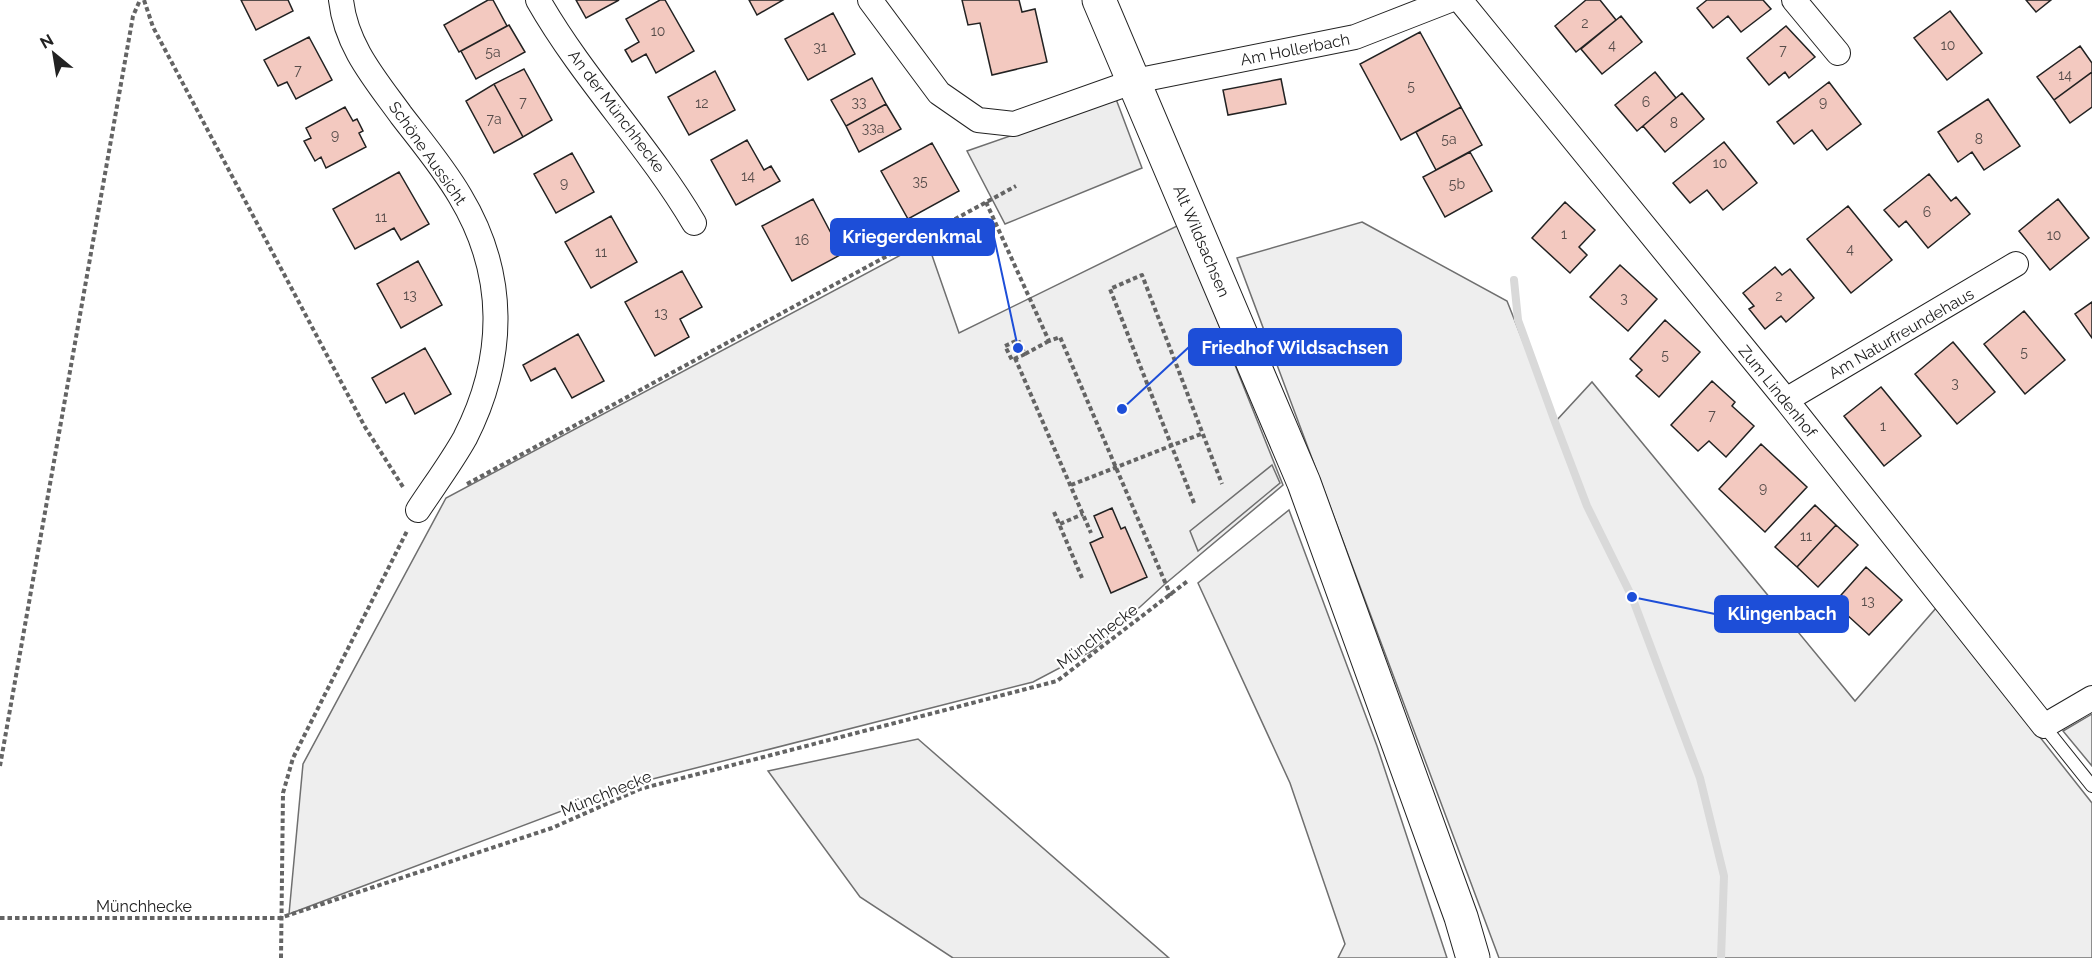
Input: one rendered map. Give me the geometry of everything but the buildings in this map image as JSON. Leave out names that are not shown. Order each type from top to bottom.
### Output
[{"type":"main road","name":"Alt Wildsachsen","points":[[1099,0],[1304,483],[1461,917],[1473,958]]},
{"type":"street","name":"Schöne Aussicht","points":[[341,0],[343,16],[362,62],[459,195],[476,226],[488,259],[495,295],[497,329],[492,369],[482,401],[464,439],[417,510]]},
{"type":"street","name":"An der Münchhecke","points":[[538,0],[565,42],[668,179],[694,223]]},
{"type":"street","name":"Am Hollerbach","points":[[870,0],[939,93],[978,120],[1014,124],[1135,81],[1355,37],[1449,0]]},
{"type":"street","name":"Zum Lindenhof","points":[[1460,0],[1786,400],[2044,726]]},
{"type":"street","points":[[1794,0],[1838,53]]},
{"type":"street","name":"Am Naturfreundehaus","points":[[1786,400],[2016,264]]},
{"type":"street","points":[[2044,726],[2092,698]]},
{"type":"lane","name":"Zum Lindenhof","points":[[2044,726],[2092,786]]},
{"type":"path","points":[[0,766],[133,16],[140,0]]},
{"type":"path","points":[[144,0],[153,27],[365,427],[417,510],[292,758],[283,793],[281,958]]},
{"type":"path","points":[[460,488],[1016,186]]},
{"type":"path","points":[[986,202],[1049,341]]},
{"type":"path","points":[[1194,503],[1110,290],[1142,275],[1222,484]]},
{"type":"path","points":[[1025,354],[1018,340],[1005,346],[1012,360],[1025,354],[1049,341],[1060,337],[1171,596]]},
{"type":"path","points":[[1015,358],[1091,533]]},
{"type":"path","points":[[1071,485],[1201,434]]},
{"type":"path","points":[[1054,512],[1082,578]]},
{"type":"path","points":[[1060,524],[1083,514]]},
{"type":"path","name":"Münchhecke","points":[[0,918],[280,918],[552,828],[640,789],[1057,681],[1189,580]]},
{"type":"shaded area","points":[[1116,99],[1142,168],[1005,224],[967,151]]},
{"type":"shaded area","points":[[1362,222],[1507,301],[1555,422],[1592,382],[1855,701],[1937,607],[2092,803],[2092,958],[1499,958],[1237,258]]},
{"type":"shaded area","points":[[1179,225],[1283,485],[1165,584],[1092,651],[1033,682],[633,784],[289,914],[303,764],[446,498],[927,241],[959,333]]},
{"type":"shaded area","points":[[1272,465],[1280,483],[1198,551],[1190,531]]},
{"type":"shaded area","points":[[1289,510],[1377,746],[1447,958],[1338,958],[1345,944],[1290,783],[1198,583]]},
{"type":"shaded area","points":[[2092,714],[2092,766],[2063,731]]},
{"type":"shaded area","points":[[918,739],[1169,958],[953,958],[860,897],[768,771]]},
{"type":"waterway","points":[[1514,280],[1518,320],[1555,422],[1587,506],[1632,597],[1700,778],[1724,876],[1721,958]]},
{"type":"place","name":"Kriegerdenkmal","points":[[1018,348]]},
{"type":"place","name":"Friedhof Wildsachsen","points":[[1122,409]]},
{"type":"place","name":"Klingenbach","points":[[1632,597]]}]
